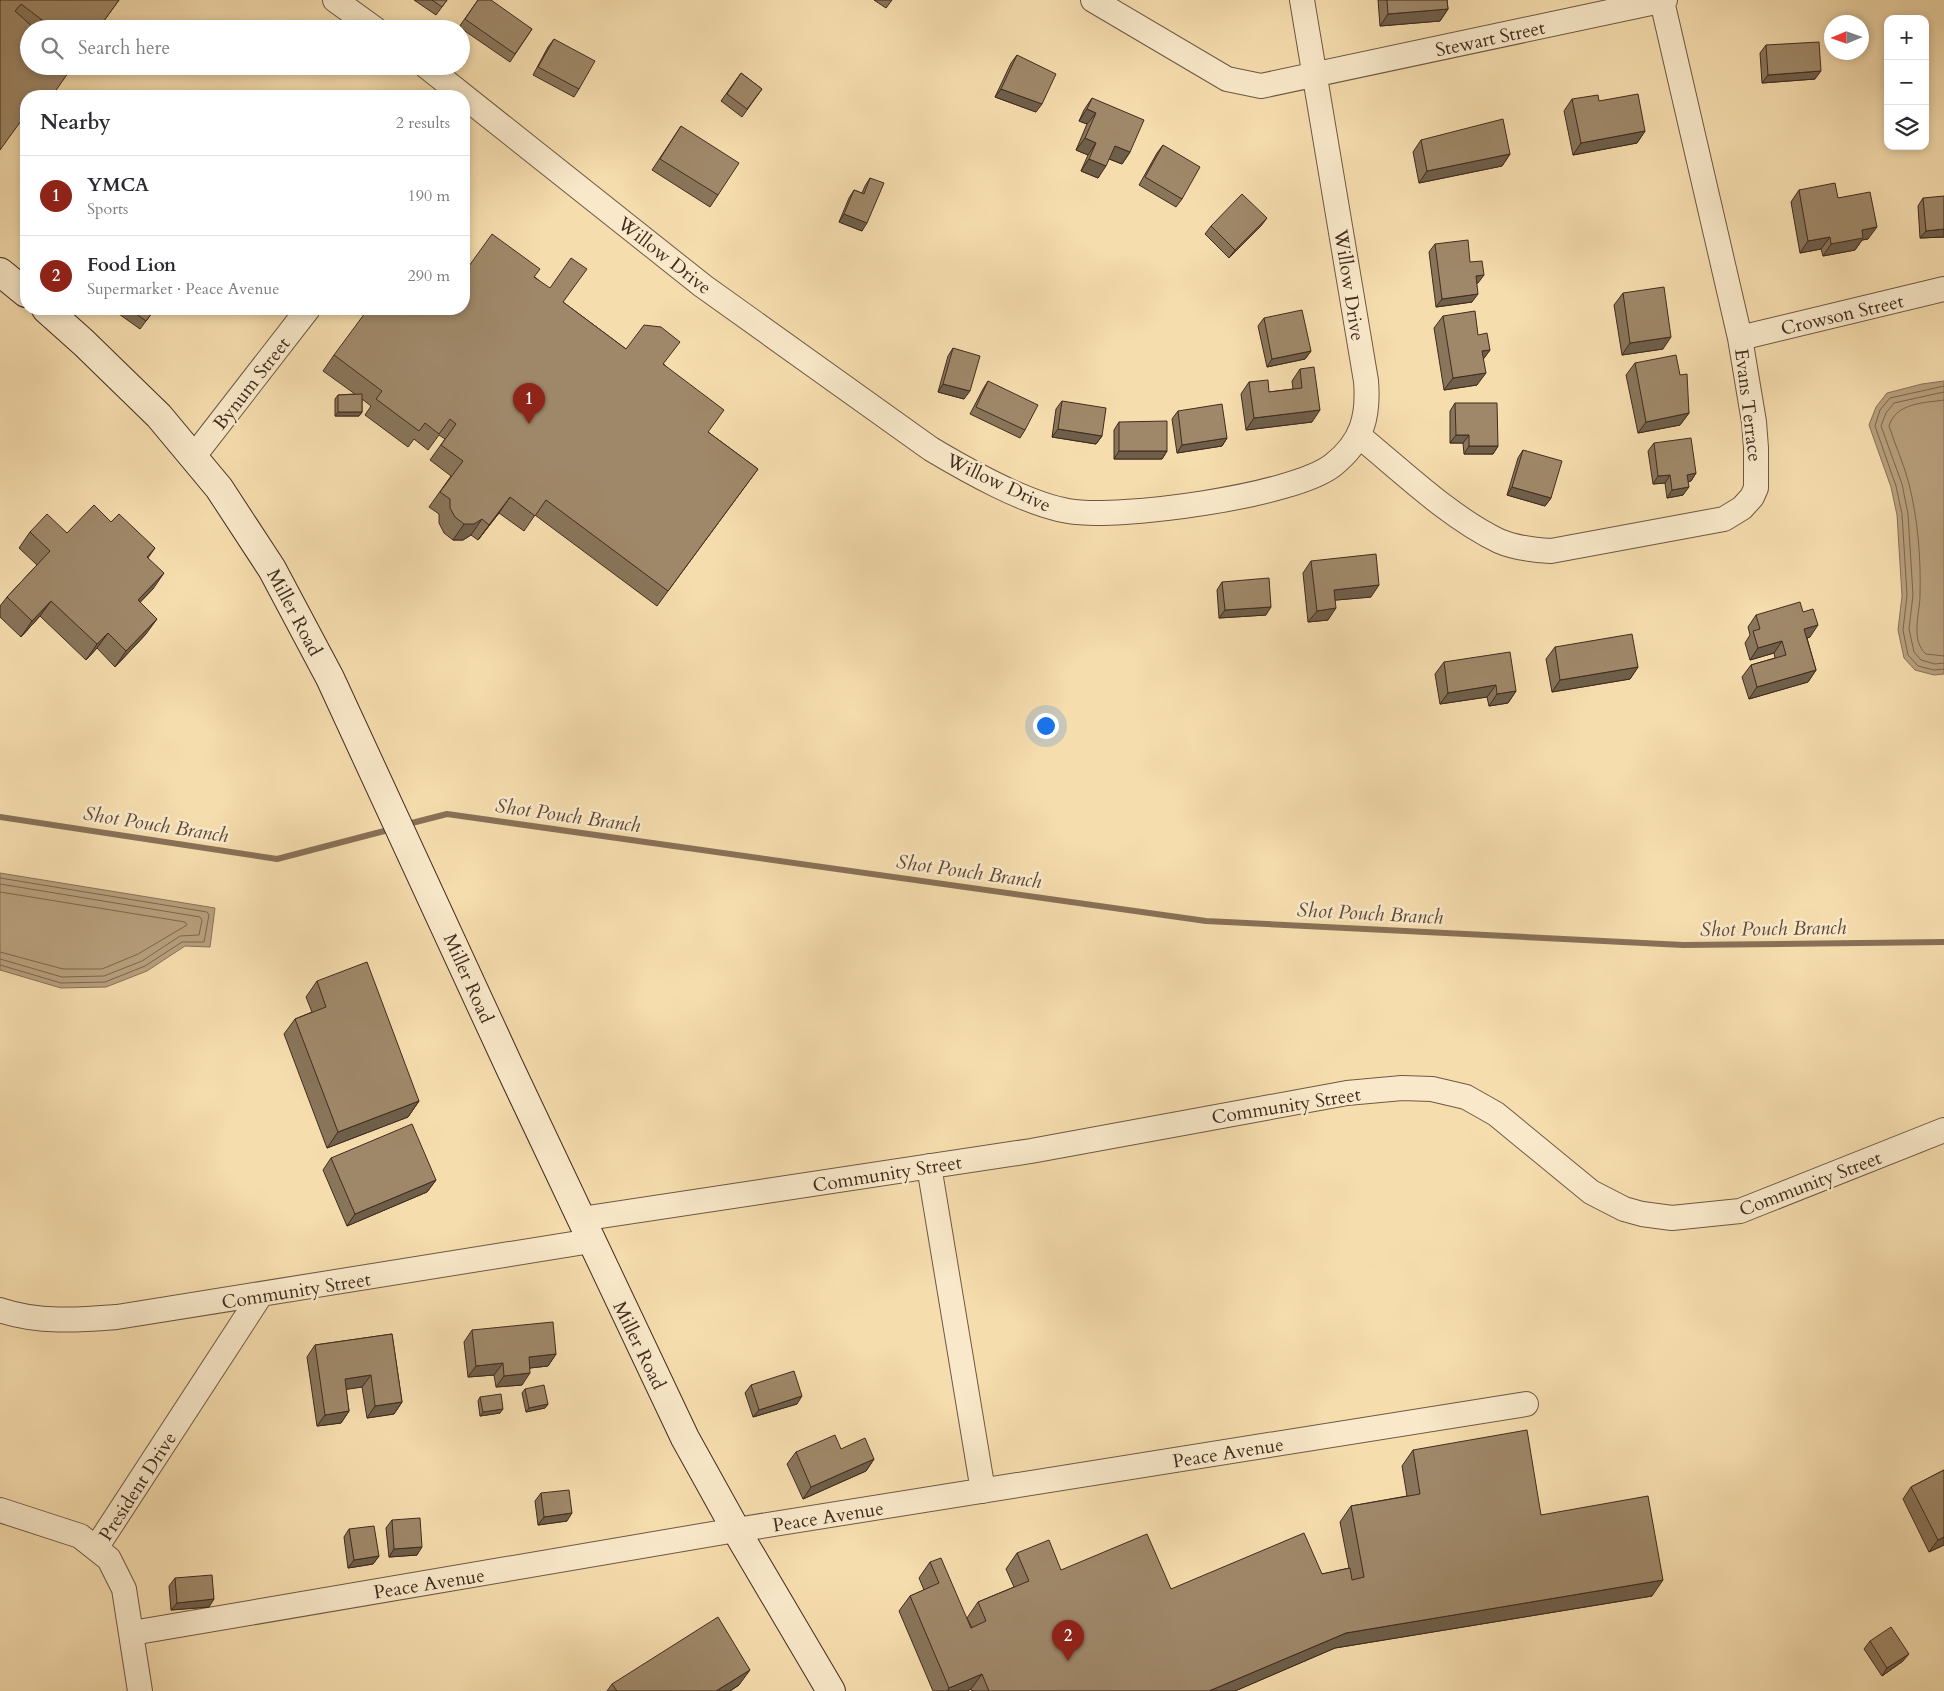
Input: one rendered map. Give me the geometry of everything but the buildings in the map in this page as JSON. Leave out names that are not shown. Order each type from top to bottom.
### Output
[{"type":"main road","points":[[0,272],[20,288]]},
{"type":"main road","name":"Miller Road","points":[[53,315],[84,342],[159,416],[194,456],[219,488],[272,569],[330,678],[586,1230],[685,1438],[736,1530],[832,1691]]},
{"type":"street","points":[[335,0],[363,20]]},
{"type":"street","name":"Stewart Street","points":[[1094,0],[1226,79],[1261,86],[1664,0]]},
{"type":"street","name":"Willow Drive","points":[[470,111],[703,286],[878,412],[964,469],[1048,507],[1070,512],[1096,513],[1228,500],[1310,478],[1333,466],[1359,436],[1368,405],[1366,382],[1302,0]]},
{"type":"street","name":"Evans Terrace","points":[[1359,436],[1457,515],[1500,541],[1514,546],[1551,551],[1724,519],[1742,508],[1752,497],[1757,478],[1754,422],[1740,338],[1664,0]]},
{"type":"street","name":"Willow Drive","points":[[435,75],[449,90]]},
{"type":"street","name":"Crowson Street","points":[[1740,338],[1944,289]]},
{"type":"street","name":"Bynum Street","points":[[194,456],[303,315]]},
{"type":"street","name":"Community Street","points":[[0,1310],[17,1316],[79,1320],[163,1312],[260,1296],[586,1230],[929,1166],[1031,1151],[1347,1093],[1402,1088],[1432,1090],[1466,1098],[1496,1114],[1591,1192],[1624,1209],[1642,1214],[1672,1218],[1740,1212],[1944,1130]]},
{"type":"street","points":[[929,1166],[983,1491]]},
{"type":"street","name":"President Drive","points":[[140,1691],[124,1589],[109,1559],[96,1548],[260,1296]]},
{"type":"street","name":"Peace Avenue","points":[[132,1633],[736,1530],[1526,1404]]},
{"type":"street","points":[[0,1510],[80,1536],[96,1548]]},
{"type":"water","points":[[1944,381],[1944,674],[1934,675],[1915,670],[1904,658],[1898,630],[1902,596],[1897,515],[1891,487],[1869,425],[1876,407],[1887,393],[1922,384]]},
{"type":"water","points":[[0,873],[215,908],[210,947],[185,946],[147,971],[106,987],[61,988],[0,970]]},
{"type":"waterway","name":"Shot Pouch Branch","points":[[404,825],[447,814],[1206,921],[1683,945],[1944,942]]},
{"type":"waterway","name":"Shot Pouch Branch","points":[[0,817],[277,859],[392,829]]},
{"type":"place","name":"YMCA","points":[[529,424]]},
{"type":"place","name":"Food Lion","points":[[1068,1661]]}]
